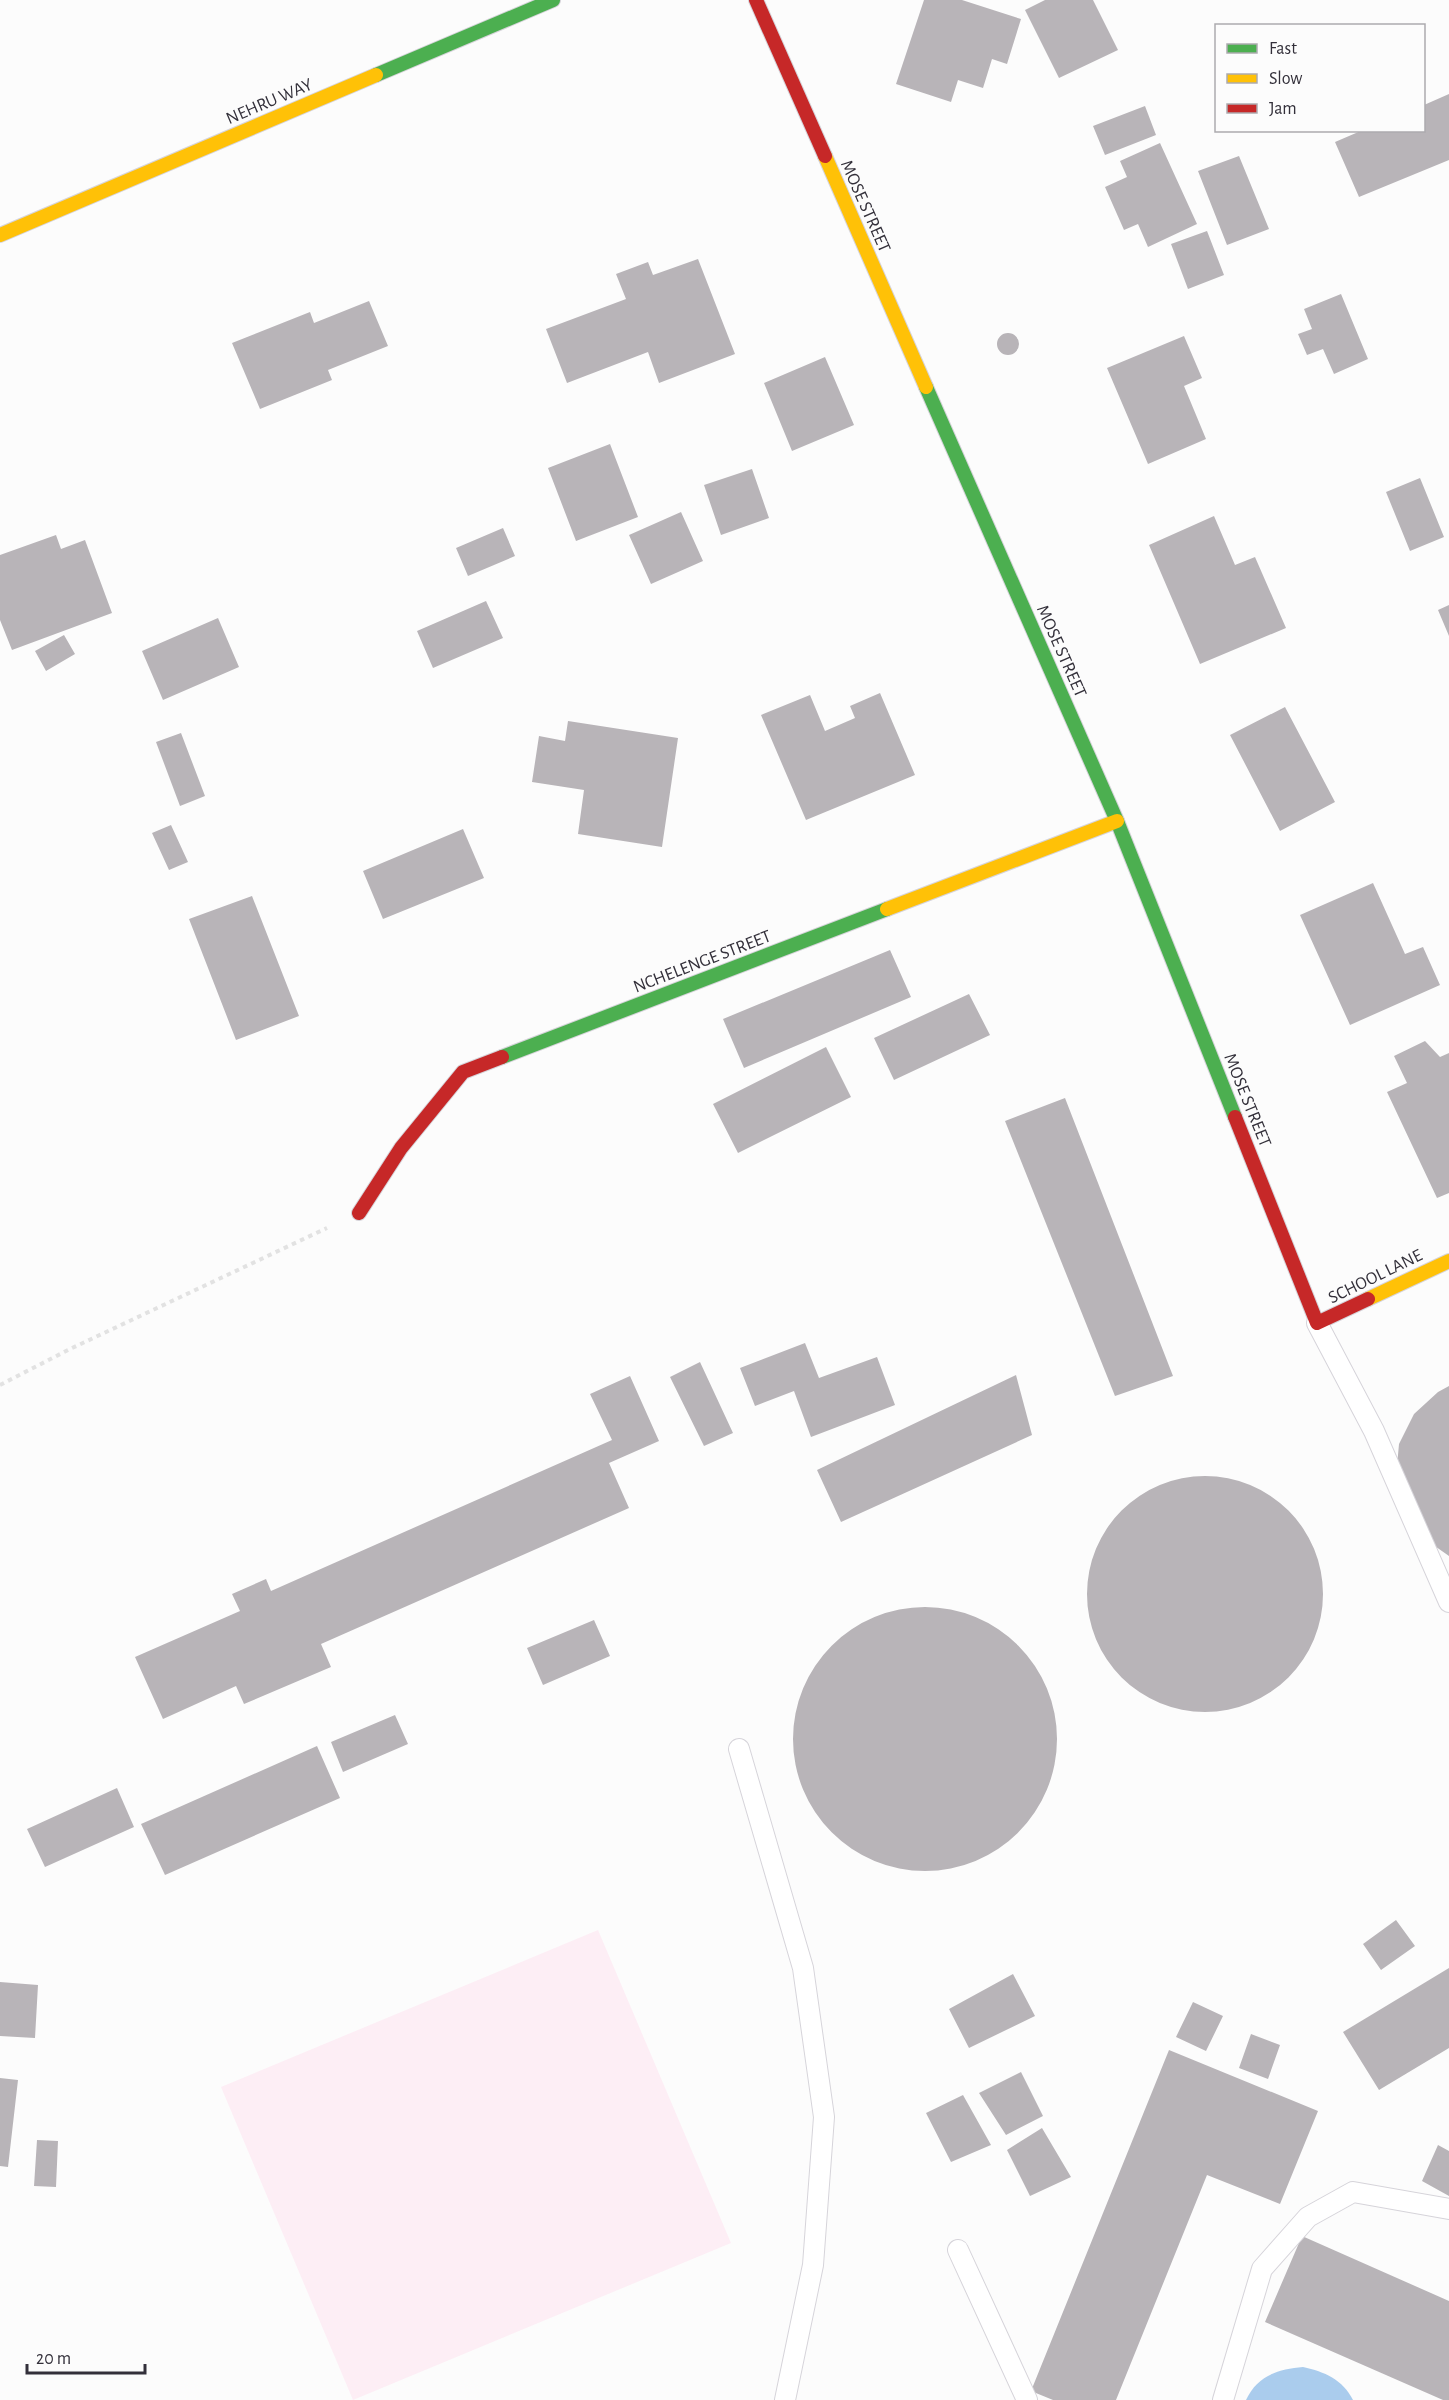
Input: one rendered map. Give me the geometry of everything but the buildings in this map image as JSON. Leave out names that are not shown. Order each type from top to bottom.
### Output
[{"type":"street","name":"NEHRU WAY","points":[[0,235],[553,0]]},
{"type":"street","name":"MOSE STREET","points":[[756,0],[1117,821],[1317,1323]]},
{"type":"street","name":"NCHELENGE STREET","points":[[359,1213],[401,1148],[463,1072],[1117,821]]},
{"type":"street","name":"SCHOOL LANE","points":[[1317,1323],[1449,1261]]},
{"type":"lane","points":[[1317,1323],[1374,1431],[1449,1602]]},
{"type":"lane","points":[[739,1749],[803,1968],[824,2117],[813,2265],[785,2400]]},
{"type":"lane","points":[[1223,2400],[1262,2268],[1308,2217],[1353,2192],[1449,2209]]},
{"type":"lane","points":[[958,2250],[1027,2400]]},
{"type":"path","points":[[0,1385],[70,1349],[359,1213]]},
{"type":"shaded area","points":[[598,1930],[731,2243],[353,2400],[221,2087]]},
{"type":"water","points":[[1303,2367],[1319,2371],[1332,2378],[1344,2387],[1353,2400],[1246,2400],[1256,2385],[1269,2375]]},
{"type":"traffic: fast","points":[[376,75],[553,0]]},
{"type":"traffic: fast","points":[[926,387],[1117,821],[1235,1117]]},
{"type":"traffic: fast","points":[[502,1057],[887,909]]},
{"type":"traffic: slow","points":[[0,235],[376,75]]},
{"type":"traffic: slow","points":[[825,156],[926,387]]},
{"type":"traffic: slow","points":[[887,909],[1117,821]]},
{"type":"traffic: slow","points":[[1368,1299],[1449,1261]]},
{"type":"traffic: jam","points":[[756,0],[825,156]]},
{"type":"traffic: jam","points":[[359,1213],[401,1148],[463,1072],[502,1057]]},
{"type":"traffic: jam","points":[[1235,1117],[1317,1323],[1368,1299]]}]
